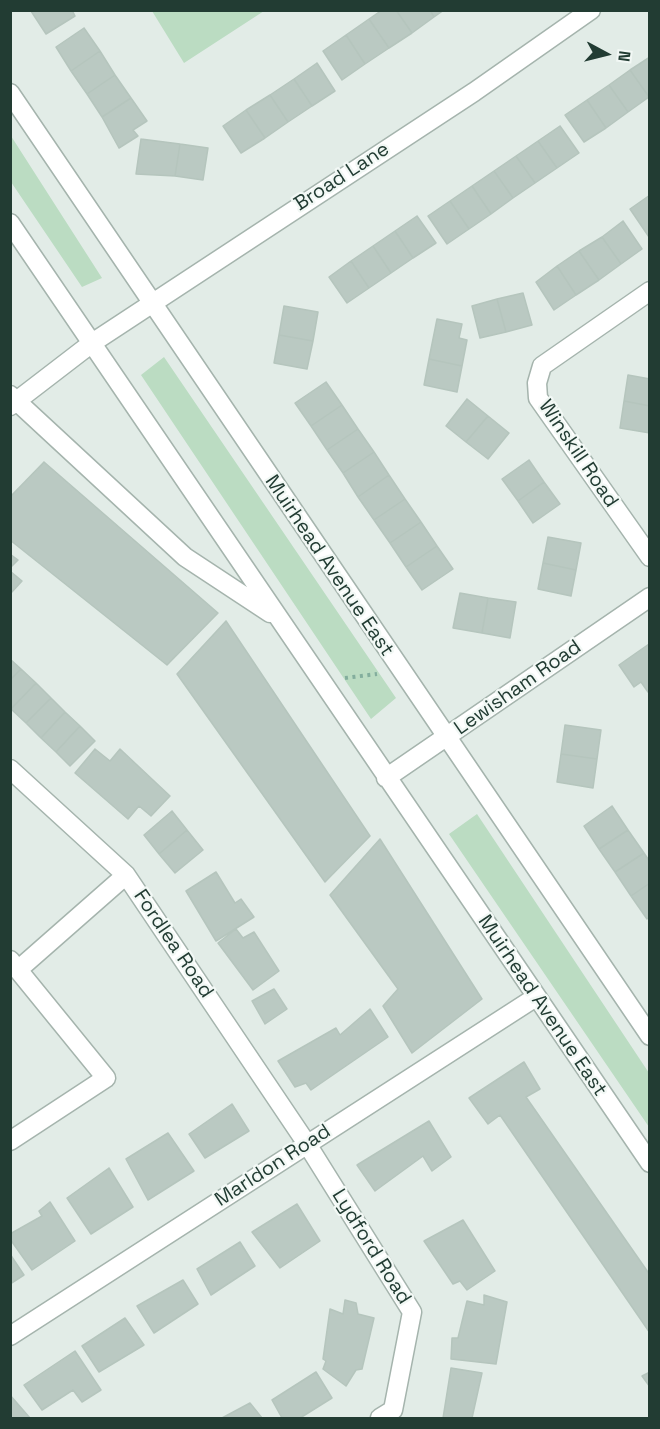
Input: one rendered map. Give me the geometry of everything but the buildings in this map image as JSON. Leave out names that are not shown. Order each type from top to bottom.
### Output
[{"type":"street","name":"Broad Lane","points":[[12,400],[152,303],[474,92],[591,10]]},
{"type":"street","name":"Muirhead Avenue East","points":[[10,93],[445,738],[650,1036]]},
{"type":"street","name":"Muirhead Avenue East","points":[[10,223],[650,1163]]},
{"type":"street","name":"Winskill Road","points":[[650,291],[542,366],[537,383],[538,398],[650,557]]},
{"type":"street","points":[[12,400],[185,557],[278,619]]},
{"type":"street","name":"Lewisham Road","points":[[386,777],[650,597]]},
{"type":"street","name":"Fordlea Road","points":[[10,769],[126,875],[307,1144]]},
{"type":"street","points":[[10,1142],[106,1078],[15,964],[126,875]]},
{"type":"street","name":"Marldon Road","points":[[10,1336],[536,997]]},
{"type":"street","name":"Lydford Road","points":[[307,1144],[412,1312],[393,1410],[380,1419]]},
{"type":"path","points":[[326,689],[341,679],[382,674],[396,665]]},
{"type":"green space","points":[[152,11],[264,11],[184,63]]},
{"type":"green space","points":[[10,136],[102,278],[82,287],[11,182]]},
{"type":"green space","points":[[164,357],[396,698],[371,719],[141,375]]},
{"type":"green space","points":[[477,814],[649,1073],[649,1127],[449,834]]}]
